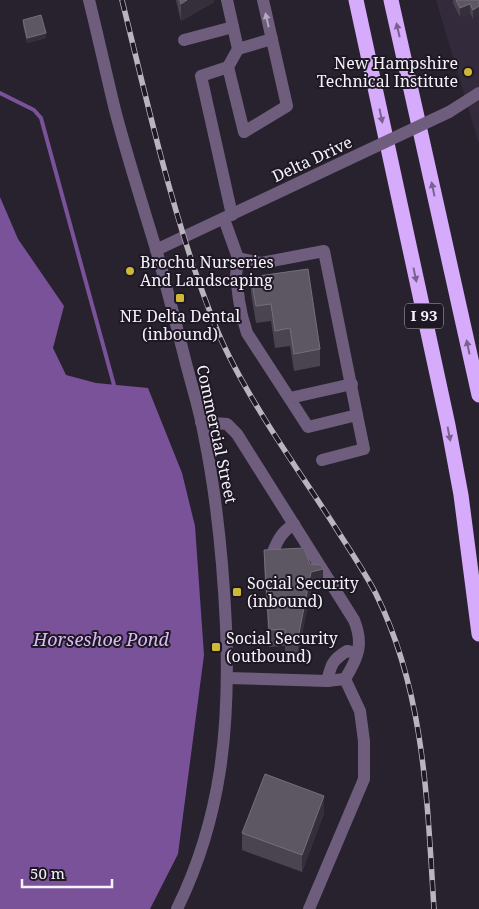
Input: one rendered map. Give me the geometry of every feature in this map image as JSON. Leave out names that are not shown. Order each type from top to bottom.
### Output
[{"type":"highway","name":"I 93","points":[[356,0],[448,425],[461,495],[479,634]]},
{"type":"highway","name":"I 93","points":[[392,0],[479,395]]},
{"type":"street","name":"Commercial Street","points":[[89,0],[115,110],[156,250],[201,422],[216,503],[223,573],[228,678],[224,743],[214,806],[197,865],[177,909]]},
{"type":"street","points":[[227,0],[238,50]]},
{"type":"street","points":[[228,67],[244,132],[287,106],[263,0]]},
{"type":"street","points":[[184,40],[233,27]]},
{"type":"street","points":[[272,39],[238,50],[228,67],[201,76],[228,217],[238,258],[236,276],[242,316],[248,333],[308,427],[357,415]]},
{"type":"street","name":"Delta Drive","points":[[156,250],[449,112],[479,94]]},
{"type":"street","points":[[238,258],[261,263],[324,251],[364,448],[322,460]]},
{"type":"street","points":[[290,398],[352,384]]},
{"type":"street","points":[[201,422],[227,424],[237,434],[354,620],[359,631],[360,642],[354,664],[344,679],[328,681],[228,678]]},
{"type":"street","points":[[273,552],[278,539],[284,531],[294,524]]},
{"type":"street","points":[[328,681],[332,664],[337,657],[347,650],[357,653]]},
{"type":"street","points":[[309,909],[364,779],[364,741],[360,711],[344,679]]},
{"type":"shaded area","name":"New Hampshire Technical Institute","points":[[436,0],[479,0],[479,144]]},
{"type":"water","name":"Horseshoe Pond","points":[[0,197],[18,239],[64,306],[53,348],[66,375],[96,383],[148,388],[182,473],[195,526],[204,655],[178,854],[150,909],[0,909]]},
{"type":"building","points":[[456,0],[479,0],[479,6],[473,10],[470,4],[460,8]]},
{"type":"building","points":[[41,15],[46,33],[27,38],[23,20]]},
{"type":"building","points":[[308,269],[320,349],[294,354],[290,328],[275,331],[271,304],[256,306],[251,277]]},
{"type":"building","points":[[304,548],[310,564],[321,565],[323,569],[311,572],[298,638],[285,639],[285,629],[269,630],[264,550]]},
{"type":"building","points":[[265,774],[324,796],[302,855],[242,833]]},
{"type":"waterway","points":[[0,93],[34,110],[41,118],[114,385]]},
{"type":"railway","points":[[122,0],[173,199],[193,265],[219,334],[240,378],[265,420],[366,576],[392,632],[405,670],[421,748],[429,828],[434,909]]},
{"type":"place","name":"New Hampshire Technical Institute","points":[[468,72]]},
{"type":"place","name":"Brochu Nurseries And Landscaping","points":[[130,271]]},
{"type":"place","name":"NE Delta Dental (inbound)","points":[[180,298]]},
{"type":"place","name":"Social Security (inbound)","points":[[237,592]]},
{"type":"place","name":"Social Security (outbound)","points":[[216,647]]}]
